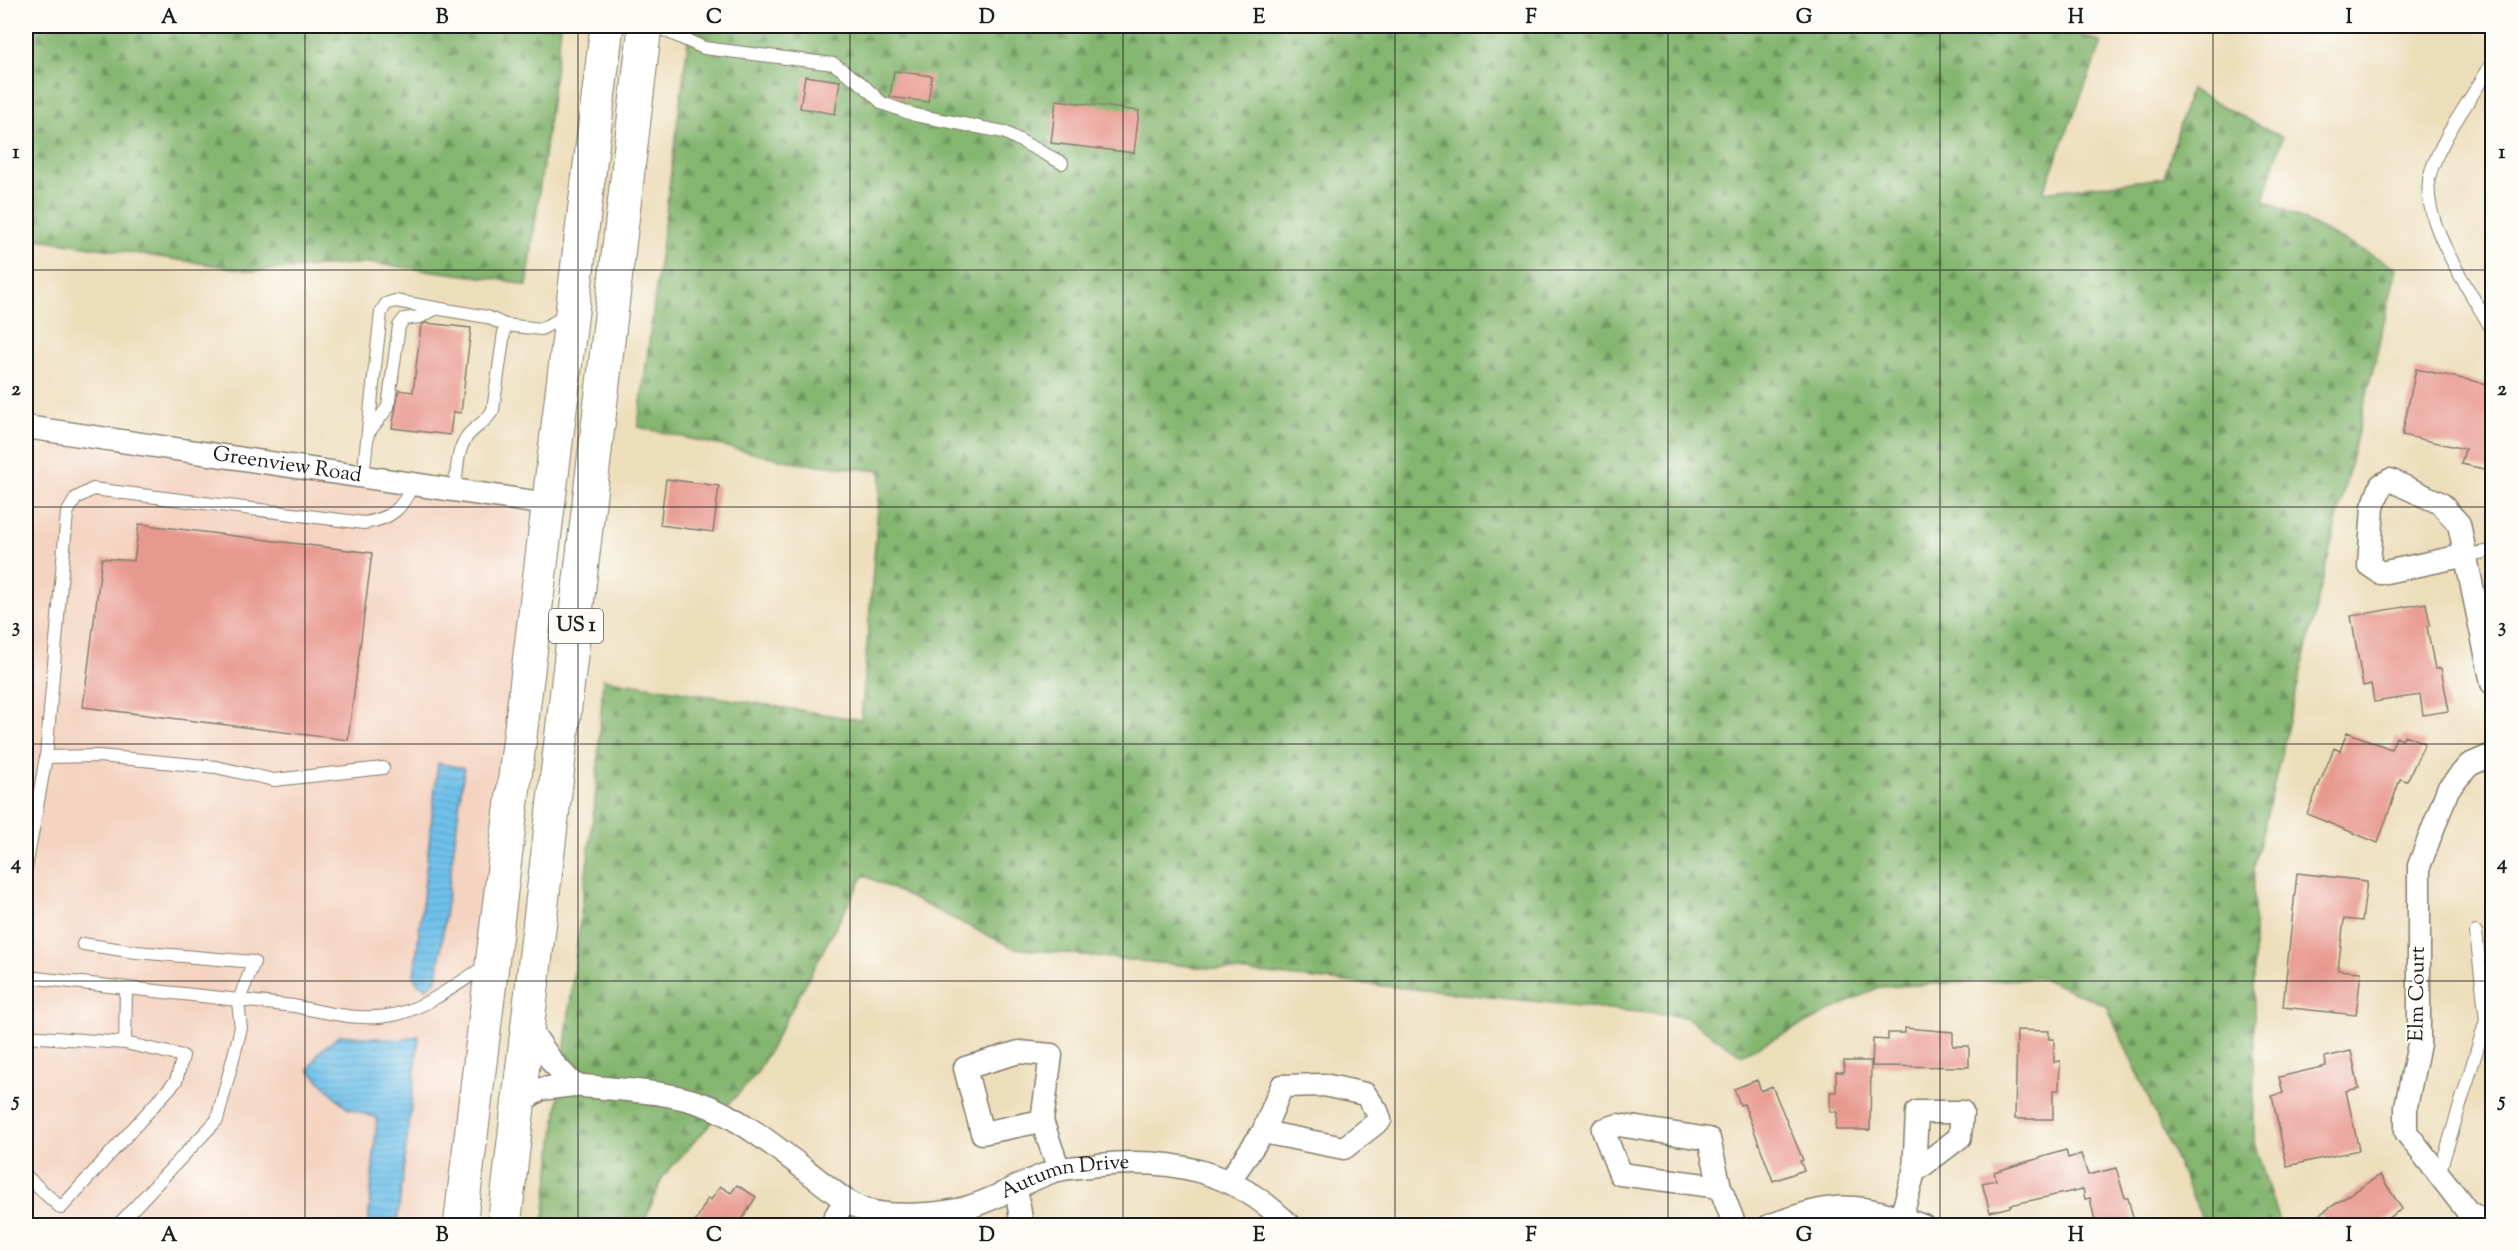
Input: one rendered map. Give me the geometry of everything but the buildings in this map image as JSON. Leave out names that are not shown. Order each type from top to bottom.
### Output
[{"type":"highway","name":"US 1","points":[[460,1226],[607,26]]},
{"type":"highway","name":"US 1","points":[[504,1226],[530,1028],[645,26]]},
{"type":"street","name":"Greenview Road","points":[[26,427],[548,504]]},
{"type":"street","points":[[2468,555],[2380,573],[2369,565],[2373,507],[2381,485],[2390,480],[2440,503],[2459,524],[2468,555],[2493,683]]},
{"type":"street","name":"Elm Court","points":[[2492,1222],[2468,1212],[2406,1132],[2406,1106],[2419,1044],[2419,866],[2448,789],[2469,765],[2493,755]]},
{"type":"street","points":[[530,1028],[542,1049],[574,1085]]},
{"type":"street","points":[[1042,1121],[982,1133],[965,1068],[1019,1052],[1051,1055],[1042,1121],[1059,1170]]},
{"type":"street","points":[[1229,1181],[1263,1132],[1282,1086],[1324,1084],[1365,1094],[1377,1111],[1380,1120],[1344,1148],[1263,1132]]},
{"type":"street","name":"Autumn Drive","points":[[520,1102],[541,1089],[574,1085],[671,1096],[705,1105],[729,1116],[845,1200],[865,1210],[901,1214],[945,1212],[970,1207],[1059,1170],[1116,1163],[1150,1163],[1187,1167],[1250,1190],[1287,1225]]},
{"type":"street","points":[[1720,1187],[1620,1174],[1603,1130],[1618,1125],[1709,1139],[1720,1187],[1735,1226]]},
{"type":"street","points":[[1901,1218],[1914,1172]]},
{"type":"street","points":[[1016,1187],[1022,1226]]},
{"type":"street","points":[[830,1226],[845,1200]]},
{"type":"street","points":[[1769,1226],[1835,1207],[1870,1208],[1923,1226]]},
{"type":"lane","points":[[656,26],[704,48],[834,64],[862,84],[882,103],[915,115],[1004,132],[1062,164]]},
{"type":"lane","points":[[2493,63],[2441,150],[2431,173],[2429,198],[2437,228],[2493,330]]},
{"type":"lane","points":[[363,477],[383,307],[395,301],[486,317],[505,325],[541,329],[572,312]]},
{"type":"lane","points":[[368,433],[388,406],[399,326],[404,319],[420,317],[437,308]]},
{"type":"lane","points":[[455,491],[461,447],[469,434],[489,418],[493,410],[505,325]]},
{"type":"lane","points":[[26,868],[46,757],[67,513],[76,498],[93,489],[364,523],[381,520],[395,513],[405,502],[412,485]]},
{"type":"lane","points":[[2468,555],[2493,551]]},
{"type":"lane","points":[[46,757],[98,756],[216,767],[274,780],[383,768]]},
{"type":"lane","points":[[2439,1172],[2489,1020],[2476,932]]},
{"type":"lane","points":[[83,944],[136,952],[254,962],[238,1002],[241,1028],[217,1120],[117,1226]]},
{"type":"lane","points":[[26,977],[238,1002],[294,1006],[355,1018],[391,1017],[414,1010],[437,998],[493,961]]},
{"type":"lane","points":[[125,1043],[126,989]]},
{"type":"lane","points":[[26,1036],[125,1043],[183,1056],[176,1081],[61,1208],[26,1176]]},
{"type":"shaded area","points":[[50,430],[548,504],[460,1225],[26,1226],[26,579]]},
{"type":"green space","points":[[26,26],[561,26],[527,286],[505,280],[369,263],[253,271],[26,237]]},
{"type":"green space","points":[[690,26],[2058,26],[2102,43],[2043,192],[2164,178],[2190,89],[2282,137],[2264,200],[2397,268],[2254,868],[2254,1142],[2280,1225],[2205,1225],[2107,1006],[2042,978],[1879,987],[1741,1055],[1686,1017],[1014,948],[864,875],[757,1073],[663,1176],[643,1225],[543,1226],[596,792],[603,679],[861,720],[881,471],[798,463],[638,427]]},
{"type":"water","points":[[438,763],[464,768],[437,979],[427,988],[417,983],[414,977]]},
{"type":"water","points":[[340,1035],[400,1040],[419,1036],[397,1225],[368,1225],[377,1118],[347,1108],[309,1070],[319,1052]]}]
